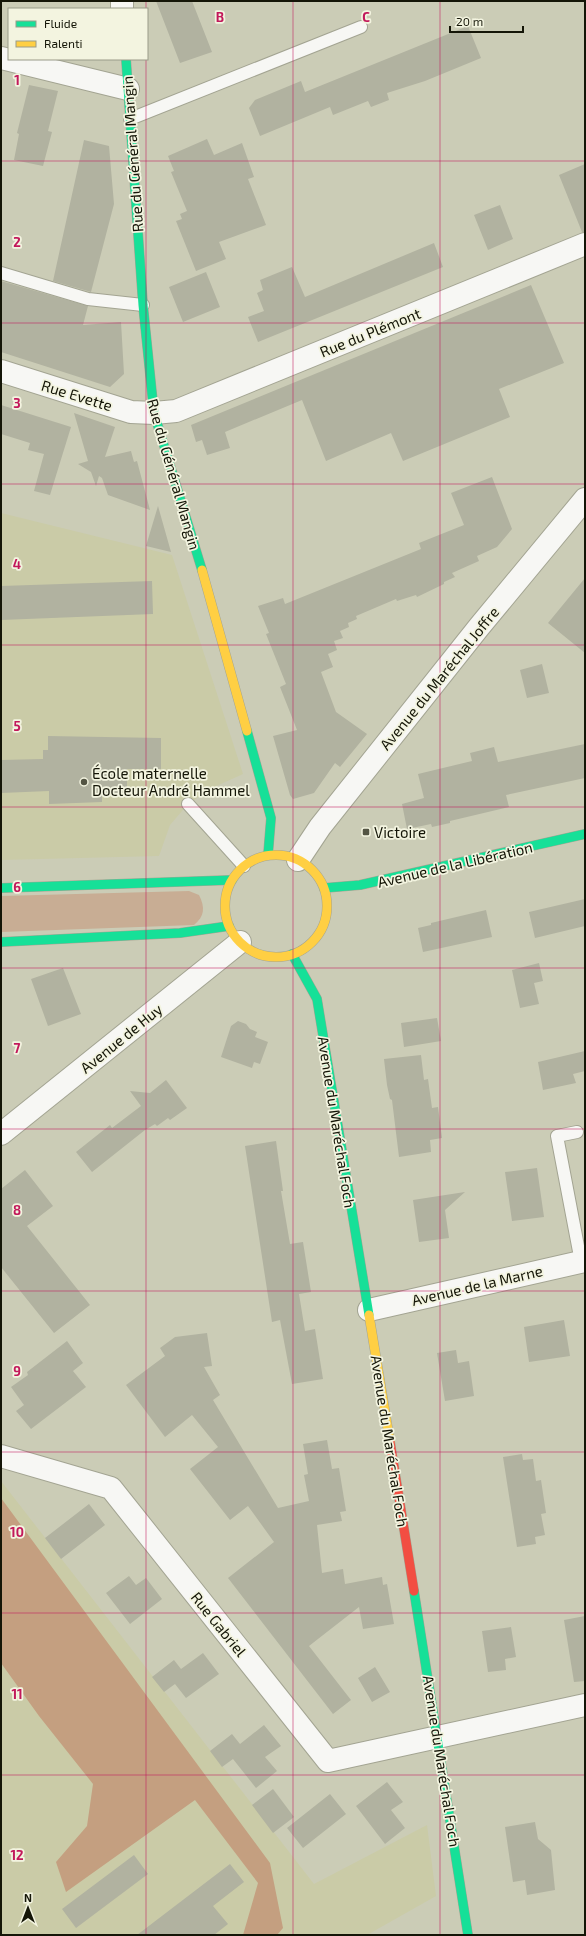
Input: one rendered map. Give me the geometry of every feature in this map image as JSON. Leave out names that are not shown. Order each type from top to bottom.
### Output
[{"type":"street","points":[[9,60],[128,89]]},
{"type":"street","name":"Rue du Général Mangin","points":[[126,60],[143,305],[154,413],[163,438],[193,539],[271,818],[268,855]]},
{"type":"street","name":"Rue du Plémont","points":[[154,413],[176,411],[585,244]]},
{"type":"street","name":"Rue Evette","points":[[1,371],[131,412],[154,413]]},
{"type":"street","name":"Avenue du Maréchal Joffre","points":[[298,860],[335,808],[479,627],[585,500]]},
{"type":"street","name":"Avenue de la Libération","points":[[324,888],[360,885],[585,834]]},
{"type":"street","points":[[268,855],[283,855],[298,860],[314,871],[324,888],[327,908],[322,928],[310,944],[292,954],[274,957],[256,952],[235,934],[225,902],[232,880],[244,866],[255,859],[268,855]]},
{"type":"street","points":[[1,888],[232,880]]},
{"type":"street","points":[[1,942],[180,933],[235,934]]},
{"type":"street","name":"Avenue de Huy","points":[[1,1134],[235,934]]},
{"type":"street","name":"Avenue du Maréchal Foch","points":[[292,954],[317,1000],[438,1737],[468,1935]]},
{"type":"street","name":"Avenue de la Marne","points":[[369,1310],[583,1261]]},
{"type":"street","name":"Rue Gabriel","points":[[1,1456],[111,1488],[328,1760],[438,1737]]},
{"type":"street","points":[[438,1737],[585,1705]]},
{"type":"lane","points":[[130,119],[361,28]]},
{"type":"lane","points":[[1,273],[88,299],[143,305]]},
{"type":"lane","points":[[188,804],[244,866]]},
{"type":"lane","points":[[577,1132],[557,1136],[583,1261]]},
{"type":"shaded area","points":[[1,513],[172,555],[243,774],[212,788],[188,804],[170,825],[159,856],[1,860]]},
{"type":"shaded area","points":[[189,891],[199,895],[203,907],[202,915],[198,922],[194,925],[1,932],[1,896]]},
{"type":"shaded area","points":[[1,1481],[314,1884],[427,1825],[436,1896],[367,1935],[1,1935]]},
{"type":"shaded area","points":[[1,1498],[270,1863],[283,1928],[277,1935],[243,1935],[258,1883],[195,1800],[66,1892],[56,1862],[87,1826],[93,1784],[39,1716],[1,1663]]},
{"type":"building","points":[[156,1],[192,1],[212,52],[180,63]]},
{"type":"building","points":[[468,26],[481,58],[425,81],[387,93],[389,100],[371,107],[368,101],[333,115],[330,107],[260,136],[249,108],[255,100],[301,81],[305,92]]},
{"type":"building","points":[[29,85],[58,91],[48,131],[52,132],[43,166],[14,160],[19,134],[17,133]]},
{"type":"building","points":[[207,139],[214,155],[242,143],[254,177],[248,179],[266,225],[219,242],[226,259],[196,271],[176,221],[182,219],[180,214],[187,211],[171,172],[174,171],[168,156]]},
{"type":"building","points":[[84,140],[109,146],[114,204],[91,292],[53,281]]},
{"type":"building","points":[[585,164],[585,232],[582,232],[559,175]]},
{"type":"building","points":[[500,205],[513,239],[488,250],[474,215]]},
{"type":"building","points":[[434,243],[443,267],[258,342],[248,317],[264,311],[257,293],[263,290],[260,280],[292,267],[305,297]]},
{"type":"building","points":[[206,272],[220,307],[183,322],[169,287]]},
{"type":"building","points":[[1,281],[88,306],[83,325],[121,322],[124,374],[110,387],[1,352]]},
{"type":"building","points":[[531,285],[564,363],[499,389],[510,417],[403,461],[391,433],[326,461],[302,400],[225,432],[230,448],[207,455],[202,440],[196,442],[191,425]]},
{"type":"building","points":[[1,405],[71,427],[50,495],[34,491],[44,454],[28,450],[30,443],[1,434]]},
{"type":"building","points":[[74,413],[115,427],[105,457],[131,451],[134,462],[137,461],[150,510],[108,495],[102,478],[99,476],[96,486],[91,472],[78,464],[88,461]]},
{"type":"building","points":[[492,477],[512,529],[497,547],[477,556],[479,561],[452,573],[455,577],[444,582],[444,584],[417,597],[416,595],[397,601],[396,599],[356,616],[357,619],[348,623],[349,627],[340,631],[343,638],[334,641],[337,650],[328,654],[333,667],[321,672],[336,712],[367,734],[340,767],[335,763],[314,793],[293,799],[290,795],[273,736],[297,730],[280,687],[286,684],[266,634],[269,633],[258,606],[283,598],[285,604],[421,549],[419,543],[464,525],[451,493]]},
{"type":"building","points":[[158,506],[171,552],[146,546]]},
{"type":"building","points":[[585,578],[585,653],[548,623]]},
{"type":"building","points":[[152,581],[153,614],[1,620],[1,586]]},
{"type":"building","points":[[542,664],[549,693],[527,698],[520,670]]},
{"type":"building","points":[[48,736],[161,738],[161,769],[127,769],[127,794],[102,794],[102,802],[49,804],[49,791],[1,793],[1,760],[43,759],[43,750],[48,750]]},
{"type":"building","points":[[585,744],[585,778],[506,795],[509,807],[450,821],[450,823],[432,827],[431,824],[407,829],[402,804],[424,798],[418,774],[472,761],[470,753],[494,747],[498,762]]},
{"type":"building","points":[[585,899],[585,926],[535,938],[529,912]]},
{"type":"building","points":[[486,910],[492,937],[423,952],[418,928],[431,925],[431,923]]},
{"type":"building","points":[[539,963],[543,981],[534,983],[539,1004],[520,1008],[512,970]]},
{"type":"building","points":[[63,968],[81,1014],[48,1026],[31,979]]},
{"type":"building","points":[[437,1018],[441,1041],[404,1047],[401,1023]]},
{"type":"building","points":[[238,1021],[246,1024],[250,1029],[257,1032],[255,1037],[268,1042],[260,1064],[254,1062],[252,1068],[221,1057],[231,1026]]},
{"type":"building","points":[[585,1051],[585,1071],[573,1074],[576,1083],[543,1090],[538,1062]]},
{"type":"building","points":[[421,1055],[424,1080],[428,1079],[432,1108],[438,1107],[442,1138],[430,1140],[431,1152],[399,1157],[392,1100],[390,1099],[387,1085],[384,1059]]},
{"type":"building","points":[[166,1080],[187,1108],[170,1120],[168,1118],[157,1126],[155,1124],[145,1130],[92,1172],[76,1152],[110,1125],[112,1128],[141,1106],[130,1091],[150,1093]]},
{"type":"building","points":[[276,1141],[283,1191],[281,1191],[290,1244],[303,1242],[311,1292],[299,1294],[305,1331],[315,1329],[323,1379],[292,1384],[280,1320],[272,1322],[245,1146]]},
{"type":"building","points":[[537,1168],[544,1217],[512,1221],[505,1172]]},
{"type":"building","points":[[25,1170],[53,1206],[27,1226],[90,1305],[54,1333],[1,1267],[1,1189]]},
{"type":"building","points":[[465,1192],[445,1210],[449,1238],[419,1242],[413,1200]]},
{"type":"building","points":[[564,1320],[570,1356],[529,1362],[524,1327]]},
{"type":"building","points":[[207,1333],[212,1366],[204,1367],[220,1395],[213,1400],[278,1508],[309,1501],[304,1475],[308,1474],[303,1444],[327,1440],[332,1469],[339,1468],[346,1511],[340,1512],[342,1521],[317,1525],[322,1573],[343,1569],[345,1584],[382,1577],[383,1585],[387,1584],[394,1624],[363,1629],[359,1607],[309,1646],[351,1700],[333,1714],[228,1578],[274,1542],[248,1506],[230,1520],[190,1469],[218,1447],[192,1415],[165,1437],[126,1385],[165,1356],[160,1348],[175,1337]]},
{"type":"building","points":[[67,1341],[83,1363],[73,1371],[86,1387],[31,1429],[16,1411],[24,1405],[11,1387],[28,1375],[27,1372]]},
{"type":"building","points":[[456,1350],[458,1363],[469,1361],[474,1396],[445,1401],[437,1353]]},
{"type":"building","points":[[522,1454],[523,1460],[533,1459],[536,1481],[541,1480],[546,1513],[541,1514],[545,1535],[535,1537],[536,1544],[517,1547],[503,1457]]},
{"type":"building","points":[[89,1504],[105,1525],[61,1559],[45,1538]]},
{"type":"building","points":[[129,1576],[136,1585],[146,1578],[162,1599],[130,1624],[106,1593]]},
{"type":"building","points":[[585,1616],[585,1681],[574,1682],[564,1620]]},
{"type":"building","points":[[511,1627],[516,1657],[505,1659],[506,1670],[488,1672],[482,1631]]},
{"type":"building","points":[[203,1653],[219,1674],[186,1698],[175,1684],[164,1692],[152,1677],[174,1660],[181,1669]]},
{"type":"building","points":[[375,1667],[390,1692],[372,1702],[358,1678]]},
{"type":"building","points":[[264,1725],[281,1746],[265,1757],[277,1771],[256,1788],[233,1759],[222,1767],[210,1751],[232,1734],[240,1744]]},
{"type":"building","points":[[387,1782],[403,1802],[391,1810],[405,1828],[385,1844],[356,1806]]},
{"type":"building","points":[[273,1789],[294,1817],[273,1833],[252,1805]]},
{"type":"building","points":[[330,1794],[346,1814],[303,1848],[287,1828]]},
{"type":"building","points":[[535,1822],[538,1839],[551,1850],[555,1890],[527,1895],[525,1880],[513,1882],[505,1827]]},
{"type":"building","points":[[134,1855],[148,1874],[76,1928],[62,1909]]},
{"type":"building","points":[[230,1864],[244,1882],[213,1906],[228,1924],[214,1935],[137,1935]]},
{"type":"traffic: fast","points":[[126,60],[143,305],[154,413],[202,570]]},
{"type":"traffic: fast","points":[[247,731],[271,818],[268,855]]},
{"type":"traffic: fast","points":[[324,888],[360,885],[585,834]]},
{"type":"traffic: fast","points":[[1,888],[232,880]]},
{"type":"traffic: fast","points":[[1,942],[180,933],[229,926]]},
{"type":"traffic: fast","points":[[292,954],[317,999],[369,1315]]},
{"type":"traffic: fast","points":[[414,1591],[468,1935]]},
{"type":"traffic: slow","points":[[202,570],[247,731]]},
{"type":"traffic: slow","points":[[276,855],[295,859],[312,870],[323,887],[327,906],[323,925],[312,942],[295,953],[276,957],[257,953],[240,942],[229,925],[225,906],[229,887],[240,870],[257,859],[276,855]]},
{"type":"traffic: slow","points":[[369,1315],[390,1442]]},
{"type":"traffic: jam","points":[[390,1442],[414,1591]]},
{"type":"place","name":"École maternelle Docteur André Hammel","points":[[84,782]]},
{"type":"place","name":"Victoire","points":[[366,832]]}]
